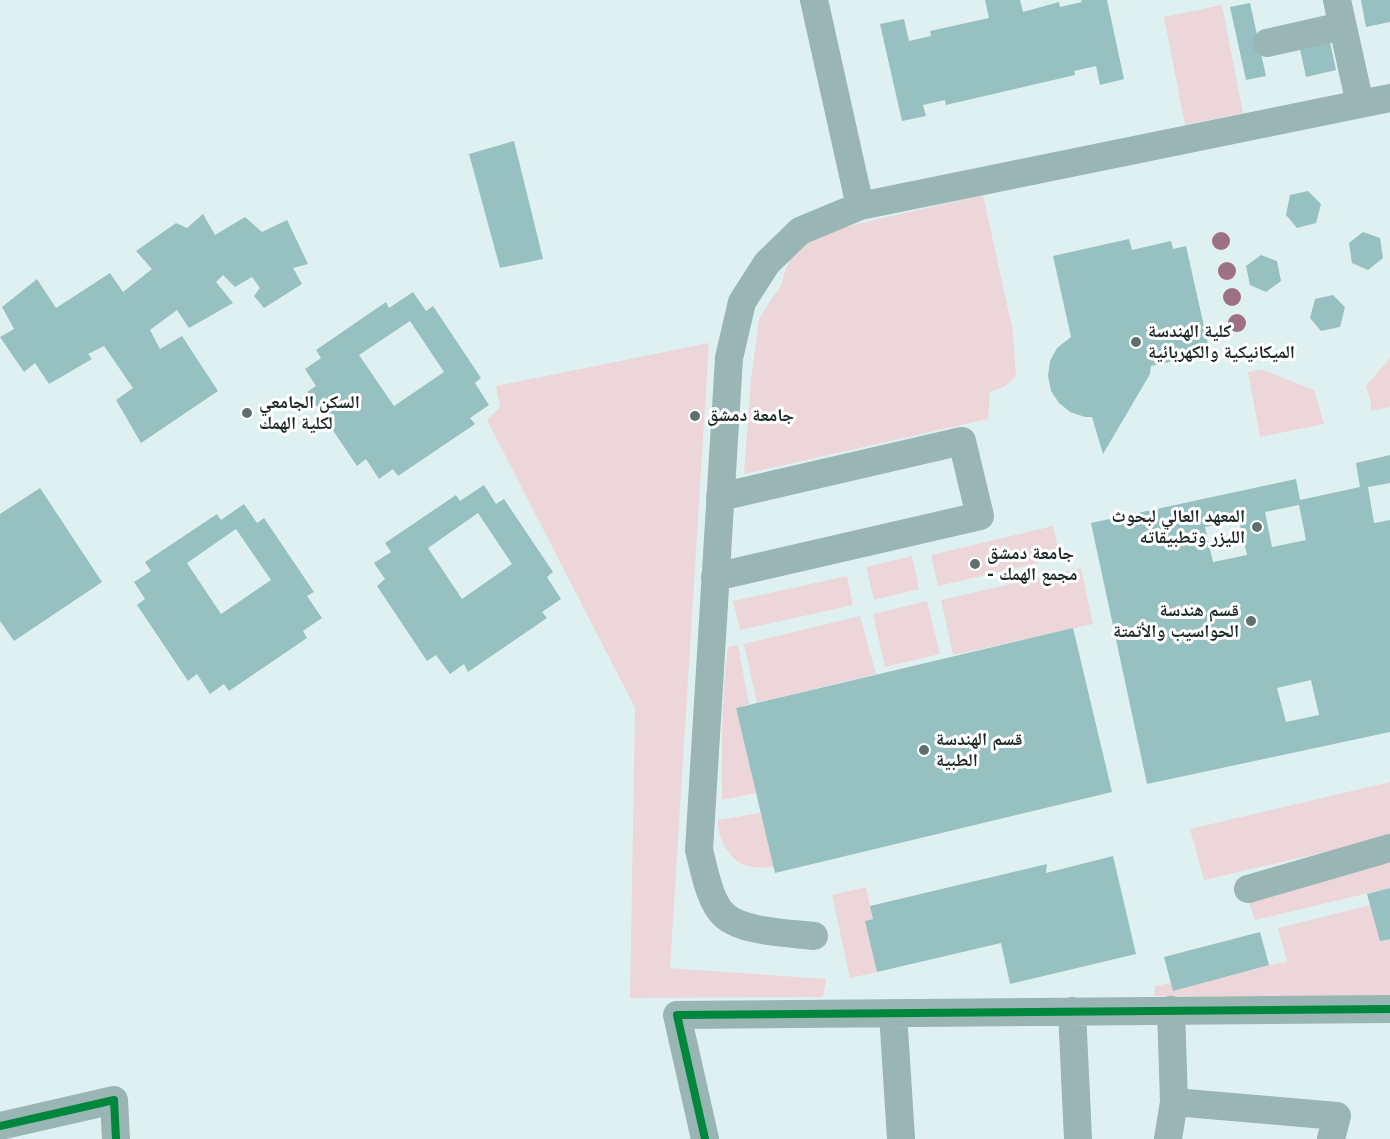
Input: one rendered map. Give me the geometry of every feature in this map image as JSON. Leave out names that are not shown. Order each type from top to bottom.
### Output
[{"type":"street","points":[[814,0],[860,206]]},
{"type":"street","points":[[1267,43],[1340,13],[1360,104]]},
{"type":"street","points":[[814,936],[744,926],[723,915],[709,889],[699,850],[729,358],[742,302],[767,263],[800,231],[860,206],[1390,98]]},
{"type":"street","points":[[716,577],[980,516],[962,441],[720,497]]},
{"type":"street","points":[[1248,889],[1390,848]]},
{"type":"street","points":[[705,1139],[677,1015],[1390,1009]]},
{"type":"street","points":[[1168,1139],[1174,1102],[1171,1010]]},
{"type":"street","points":[[1071,1011],[1078,1139]]},
{"type":"street","points":[[893,1013],[901,1139]]},
{"type":"street","points":[[0,1126],[114,1100],[116,1139]]},
{"type":"street","points":[[1174,1102],[1337,1116],[1331,1139]]},
{"type":"shaded area","points":[[1222,5],[1243,113],[1185,125],[1164,17]]},
{"type":"shaded area","points":[[983,195],[1013,332],[1016,376],[1004,387],[990,392],[988,419],[744,474],[751,381],[759,319],[780,288],[801,237]]},
{"type":"shaded area","points":[[709,343],[670,968],[826,979],[823,997],[630,998],[635,708],[487,420],[500,407],[496,386]]},
{"type":"shaded area","points":[[1390,358],[1390,407],[1371,411],[1366,386]]},
{"type":"shaded area","points":[[1261,369],[1314,390],[1324,424],[1260,437],[1248,372]]},
{"type":"shaded area","points":[[1053,526],[1060,558],[938,586],[931,555]]},
{"type":"shaded area","points":[[912,556],[919,589],[874,600],[866,567]]},
{"type":"shaded area","points":[[1081,568],[1093,624],[953,655],[941,600]]},
{"type":"shaded area","points":[[847,576],[853,605],[740,630],[733,601]]},
{"type":"shaded area","points":[[927,601],[940,654],[885,667],[873,614]]},
{"type":"shaded area","points":[[860,616],[876,674],[757,703],[744,644]]},
{"type":"shaded area","points":[[738,645],[749,704],[736,708],[756,793],[722,800],[724,685],[728,647]]},
{"type":"shaded area","points":[[1390,782],[1390,837],[1204,880],[1190,829]]},
{"type":"shaded area","points":[[761,813],[774,867],[751,867],[738,862],[725,846],[719,833],[718,820]]},
{"type":"shaded area","points":[[1390,860],[1390,888],[1255,920],[1247,896]]},
{"type":"shaded area","points":[[866,887],[873,919],[866,921],[877,972],[850,978],[832,895]]},
{"type":"shaded area","points":[[1371,905],[1380,941],[1390,939],[1390,996],[1154,996],[1155,986],[1171,983],[1173,990],[1287,962],[1278,928]]},
{"type":"building","points":[[985,0],[1020,0],[1023,12],[1059,2],[1060,7],[1082,2],[1081,0],[1107,0],[1124,79],[1100,85],[1096,66],[1074,71],[1075,75],[946,105],[945,100],[923,105],[926,116],[902,121],[880,24],[904,19],[909,41],[931,36],[930,31],[989,18]]},
{"type":"building","points":[[1361,0],[1390,0],[1390,22],[1366,27]]},
{"type":"building","points":[[1250,3],[1266,76],[1246,80],[1230,7]]},
{"type":"building","points":[[1330,42],[1336,70],[1306,77],[1300,49]]},
{"type":"building","points":[[514,141],[543,259],[500,268],[469,154]]},
{"type":"building","points":[[1308,191],[1321,204],[1316,223],[1297,228],[1286,215],[1290,195]]},
{"type":"building","points":[[203,214],[215,235],[245,217],[262,232],[287,220],[308,264],[293,268],[302,284],[264,308],[254,296],[260,288],[252,277],[235,287],[223,275],[216,282],[233,303],[189,328],[177,310],[150,330],[160,349],[182,336],[218,391],[141,443],[116,400],[133,388],[104,346],[88,354],[92,359],[49,384],[35,363],[24,372],[0,337],[14,329],[2,307],[37,279],[56,308],[110,273],[123,292],[152,269],[136,251],[176,223],[187,228]]},
{"type":"building","points":[[1363,232],[1380,238],[1383,258],[1368,270],[1352,263],[1349,243]]},
{"type":"building","name":"كلية الهندسة الميكانيكية والكهربائية","points":[[1129,239],[1132,250],[1171,241],[1173,249],[1186,246],[1210,353],[1151,366],[1150,374],[1103,454],[1092,417],[1070,412],[1059,403],[1051,391],[1048,376],[1050,361],[1057,348],[1071,337],[1053,256]]},
{"type":"building","points":[[1261,255],[1277,261],[1281,281],[1266,292],[1250,285],[1246,266]]},
{"type":"building","points":[[413,292],[426,311],[433,306],[481,378],[475,383],[489,405],[470,418],[475,424],[398,476],[393,469],[379,479],[366,459],[357,466],[307,392],[316,386],[305,369],[321,358],[316,350],[386,302],[389,308]],"holes":[[[410,321],[444,372],[394,406],[359,355]]]},
{"type":"building","points":[[1333,295],[1345,307],[1340,327],[1321,331],[1310,318],[1315,299]]},
{"type":"building","name":"قسم هندسة الحواسيب والأتمتة","points":[[1390,455],[1390,483],[1368,487],[1374,523],[1390,520],[1390,732],[1147,784],[1091,523],[1296,479],[1300,500],[1360,487],[1356,463]],"holes":[[[1299,505],[1306,540],[1272,547],[1265,512]],[[1239,520],[1247,555],[1213,562],[1205,527]],[[1311,680],[1319,715],[1286,722],[1277,688]]]},
{"type":"building","points":[[484,485],[496,504],[504,499],[553,572],[547,577],[561,599],[542,612],[547,618],[468,672],[464,664],[450,674],[436,655],[427,661],[377,586],[385,579],[374,563],[391,552],[385,543],[456,495],[460,501]],"holes":[[[478,513],[512,564],[462,599],[428,548]]]},
{"type":"building","points":[[40,488],[102,582],[14,641],[0,621],[0,514]]},
{"type":"building","points":[[244,504],[257,523],[264,518],[314,592],[307,596],[322,618],[303,631],[307,638],[229,691],[224,684],[210,694],[197,674],[188,681],[137,605],[145,599],[134,582],[151,571],[145,562],[217,514],[221,520]],"holes":[[[236,529],[271,580],[221,614],[187,563]]]},
{"type":"building","name":"قسم الهندسة الطبية","points":[[1073,628],[1112,792],[775,873],[736,708]]},
{"type":"building","points":[[1113,856],[1136,954],[1010,984],[1001,943],[877,972],[865,921],[873,919],[870,906],[1047,864],[1046,873]]},
{"type":"building","points":[[1390,888],[1390,939],[1380,941],[1367,894]]},
{"type":"building","points":[[1260,932],[1269,965],[1173,991],[1164,957]]},
{"type":"cycle path","points":[[705,1139],[677,1015],[1390,1009]]},
{"type":"cycle path","points":[[0,1126],[114,1100],[116,1139]]},
{"type":"place","name":"كلية الهندسة الميكانيكية والكهربائية","points":[[1136,342]]},
{"type":"place","name":"السكن الجامعي لكلية الهمك","points":[[247,413]]},
{"type":"place","name":"جامعة دمشق","points":[[695,416]]},
{"type":"place","name":"المعهد العالي لبحوث الليزر وتطبيقاته","points":[[1257,527]]},
{"type":"place","name":"جامعة دمشق - مجمع الهمك","points":[[975,564]]},
{"type":"place","name":"قسم هندسة الحواسيب والأتمتة","points":[[1251,621]]},
{"type":"place","name":"قسم الهندسة الطبية","points":[[924,750]]}]
